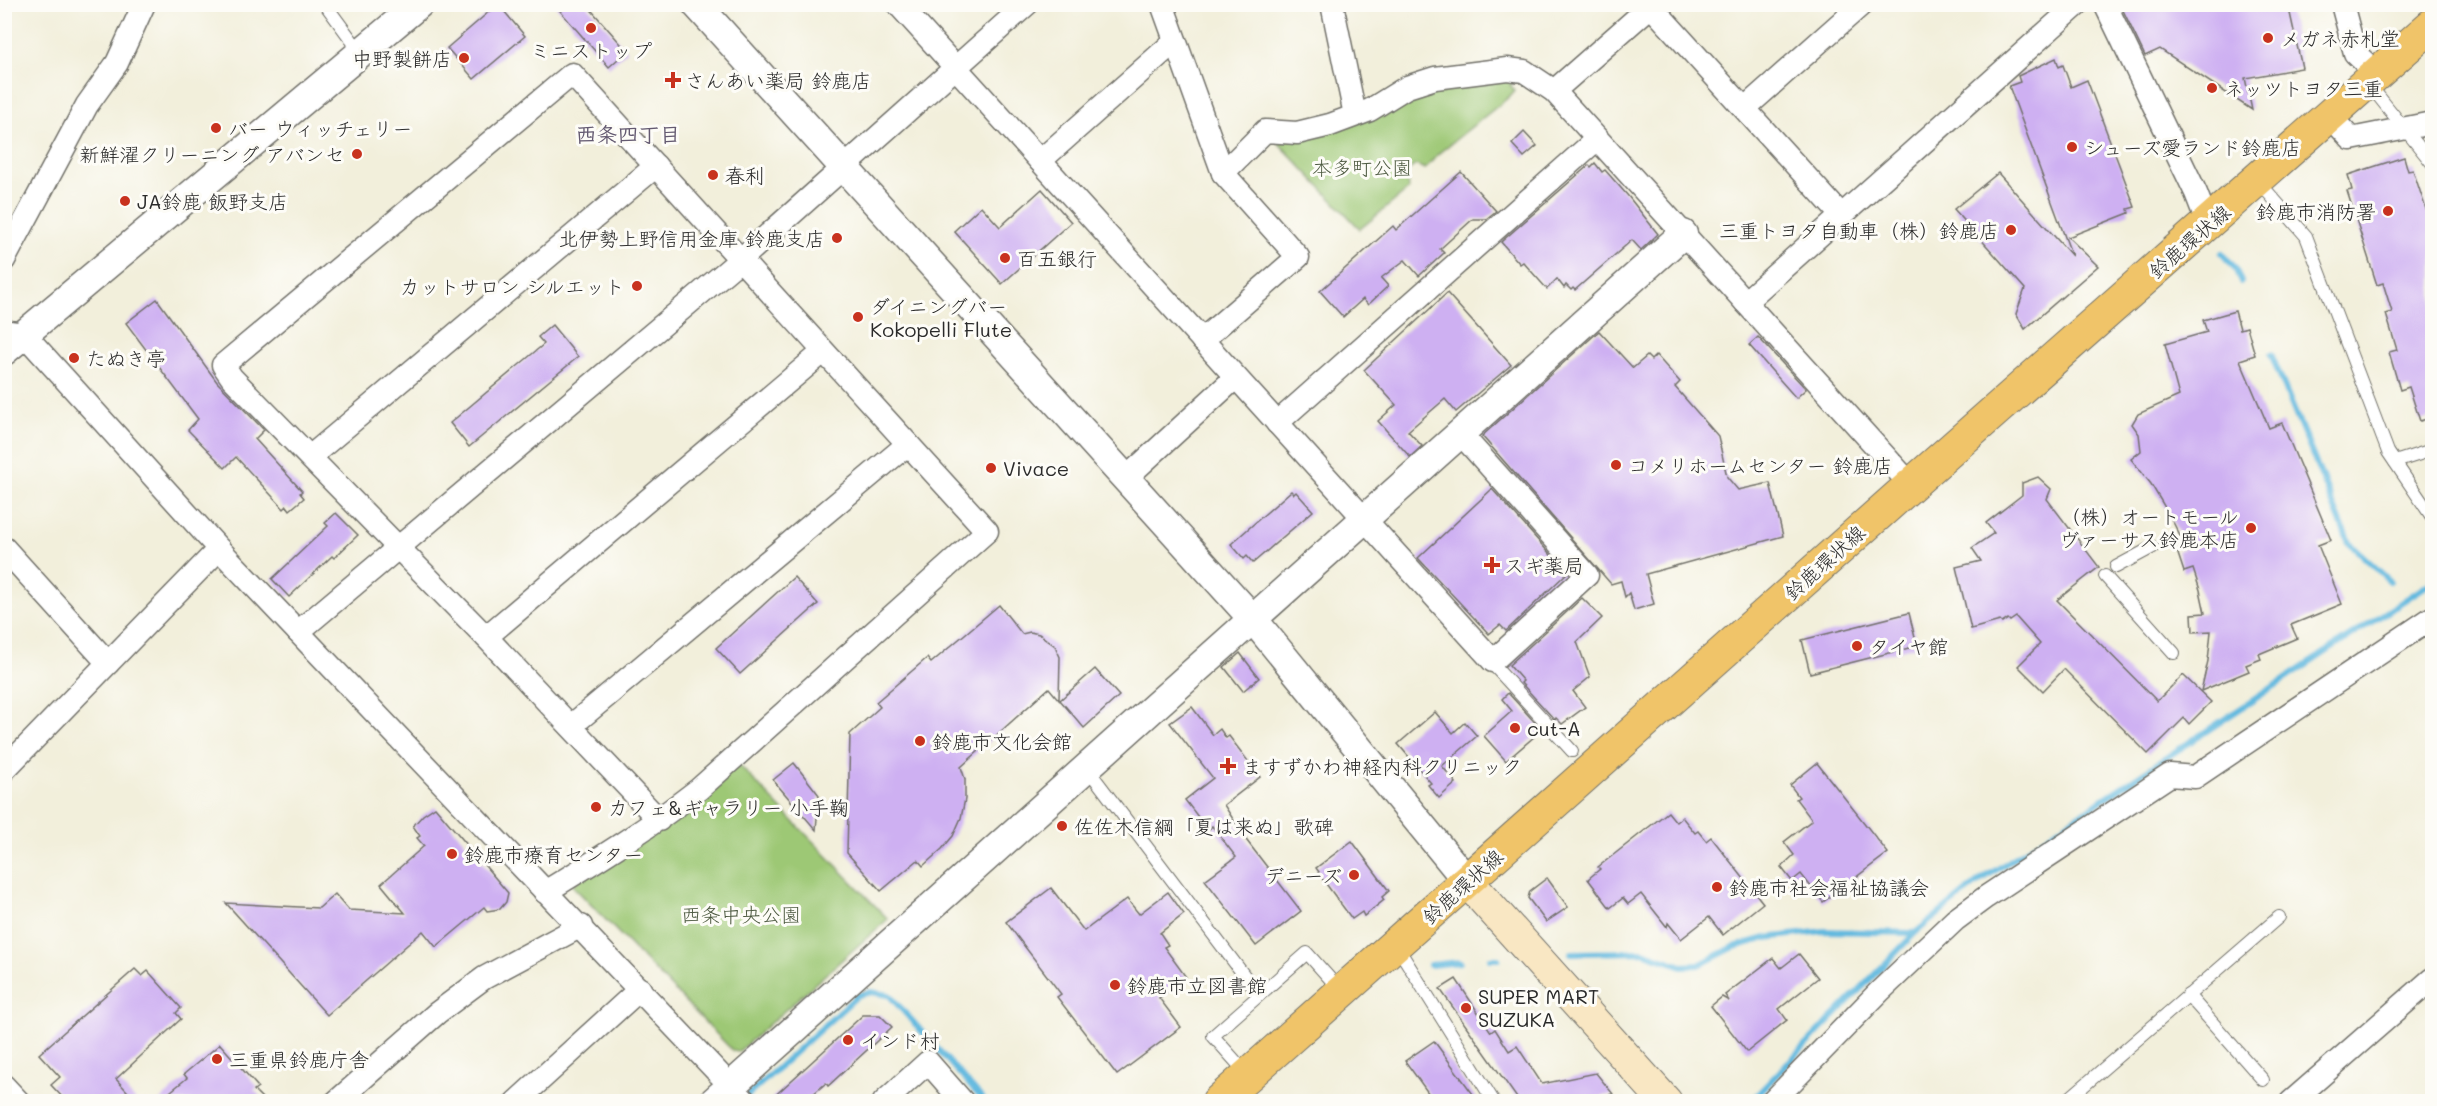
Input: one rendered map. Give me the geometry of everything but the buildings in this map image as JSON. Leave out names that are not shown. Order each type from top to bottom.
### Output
[{"type":"main road","name":"鈴鹿環状線","points":[[1218,1101],[2433,25]]},
{"type":"main road","points":[[1467,881],[1666,1101]]},
{"type":"street","points":[[7,249],[87,105],[117,63],[144,4]]},
{"type":"street","points":[[419,4],[11,339],[219,549],[545,892],[581,926],[731,1094],[1086,767],[1683,234]]},
{"type":"street","points":[[696,4],[1252,618],[1467,881]]},
{"type":"street","points":[[898,4],[1493,661],[1587,575],[1460,433]]},
{"type":"street","points":[[298,632],[740,260],[1027,4]]},
{"type":"street","points":[[1162,4],[1223,173],[1298,257],[1202,340]]},
{"type":"street","points":[[1332,4],[1355,115]]},
{"type":"street","points":[[1744,108],[1862,4]]},
{"type":"street","points":[[1744,302],[2078,4]]},
{"type":"street","points":[[2105,4],[2196,193],[2208,224]]},
{"type":"street","points":[[2342,4],[2355,53],[2372,78]]},
{"type":"street","points":[[1554,91],[1652,5],[1841,215]]},
{"type":"street","points":[[1040,161],[1175,41]]},
{"type":"street","points":[[1223,173],[1264,131],[1297,133],[1330,125],[1416,84],[1435,78],[1497,70],[1524,71],[1554,91],[1911,485]]},
{"type":"street","points":[[545,892],[659,820],[699,789],[987,531],[572,74],[223,365],[232,378],[486,637],[659,820]]},
{"type":"street","points":[[2330,116],[2351,139],[2433,123]]},
{"type":"street","points":[[1277,423],[1597,139]]},
{"type":"street","points":[[311,456],[656,166]]},
{"type":"street","points":[[486,637],[823,352]]},
{"type":"street","points":[[1126,478],[1235,378]]},
{"type":"street","points":[[571,726],[908,444]]},
{"type":"street","points":[[4,770],[219,549]]},
{"type":"street","points":[[8,560],[108,663]]},
{"type":"street","points":[[1772,1101],[1935,938],[1986,897],[2170,775],[2195,777],[2433,618]]},
{"type":"street","points":[[336,1101],[437,1014],[484,978],[581,926]]},
{"type":"street","points":[[2291,1101],[2433,979]]},
{"type":"street","points":[[516,1101],[639,989]]},
{"type":"street","points":[[884,1101],[928,1062],[963,1101]]},
{"type":"street","points":[[4,1086],[19,1101]]},
{"type":"lane","points":[[325,4],[362,53]]},
{"type":"lane","points":[[2372,78],[2405,129],[2433,163]]},
{"type":"lane","points":[[2257,180],[2306,236],[2388,452],[2433,517]]},
{"type":"lane","points":[[2395,462],[2433,450]]},
{"type":"lane","points":[[2116,567],[2153,547]]},
{"type":"lane","points":[[2105,576],[2174,653]]},
{"type":"lane","points":[[1493,661],[1496,668],[1572,751]]},
{"type":"lane","points":[[1086,767],[1259,995]]},
{"type":"lane","points":[[2067,1101],[2278,917]]},
{"type":"lane","points":[[1395,944],[1494,1101]]},
{"type":"lane","points":[[1248,1075],[1213,1036],[1259,995],[1307,953],[1342,992]]},
{"type":"lane","points":[[2188,995],[2263,1080]]},
{"type":"green space","name":"本多町公園","points":[[1518,79],[1510,85],[1515,90],[1509,97],[1439,153],[1425,169],[1416,165],[1407,171],[1408,190],[1360,229],[1273,137],[1435,84]]},
{"type":"green space","name":"西条中央公園","points":[[738,764],[888,919],[739,1051],[733,1051],[572,885]]},
{"type":"waterway","points":[[2222,253],[2235,268],[2241,282]]},
{"type":"waterway","points":[[2271,354],[2349,543],[2390,581]]},
{"type":"waterway","points":[[1750,1102],[1915,933],[1978,882],[2432,582]]},
{"type":"waterway","points":[[1571,953],[1643,952],[1682,966],[1699,965],[1734,947],[1766,938],[1824,931],[1915,933]]},
{"type":"waterway","points":[[1490,959],[1498,959]]},
{"type":"waterway","points":[[1430,965],[1460,962]]},
{"type":"waterway","points":[[746,1097],[858,995],[871,992],[889,995],[985,1102]]},
{"type":"place","name":"ミニストップ","points":[[591,28]]},
{"type":"place","name":"メガネ赤札堂","points":[[2268,38]]},
{"type":"place","name":"中野製餅店","points":[[464,58]]},
{"type":"place","name":"さんあい薬局 鈴鹿店","points":[[673,80]]},
{"type":"place","name":"ネッツトヨタ三重","points":[[2212,88]]},
{"type":"place","name":"バー ウィッチェリー","points":[[216,128]]},
{"type":"place","name":"シューズ愛ランド鈴鹿店","points":[[2072,147]]},
{"type":"place","name":"新鮮濯クリーニング アバンセ","points":[[357,154]]},
{"type":"place","name":"春利","points":[[713,175]]},
{"type":"place","name":"JA鈴鹿 飯野支店","points":[[125,201]]},
{"type":"place","name":"鈴鹿市消防署","points":[[2388,211]]},
{"type":"place","name":"三重トヨタ自動車（株）鈴鹿店","points":[[2011,230]]},
{"type":"place","name":"北伊勢上野信用金庫 鈴鹿支店","points":[[837,238]]},
{"type":"place","name":"百五銀行","points":[[1005,258]]},
{"type":"place","name":"カットサロン シルエット","points":[[637,286]]},
{"type":"place","name":"ダイニングバー Kokopelli Flute","points":[[858,317]]},
{"type":"place","name":"たぬき亭","points":[[74,358]]},
{"type":"place","name":"コメリホームセンター 鈴鹿店","points":[[1616,465]]},
{"type":"place","name":"Vivace","points":[[991,468]]},
{"type":"place","name":"（株）オートモール ヴァーサス鈴鹿本店","points":[[2251,528]]},
{"type":"place","name":"スギ薬局","points":[[1492,565]]},
{"type":"place","name":"タイヤ館","points":[[1857,646]]},
{"type":"place","name":"cut-A","points":[[1515,728]]},
{"type":"place","name":"鈴鹿市文化会館","points":[[920,741]]},
{"type":"place","name":"ますずかわ神経内科クリニック","points":[[1228,766]]},
{"type":"place","name":"カフェ&ギャラリー 小手鞠","points":[[596,807]]},
{"type":"place","name":"佐佐木信綱「夏は来ぬ」歌碑","points":[[1062,826]]},
{"type":"place","name":"鈴鹿市療育センター","points":[[452,854]]},
{"type":"place","name":"デニーズ","points":[[1354,875]]},
{"type":"place","name":"鈴鹿市社会福祉協議会","points":[[1717,887]]},
{"type":"place","name":"鈴鹿市立図書館","points":[[1115,985]]},
{"type":"place","name":"SUPER MART SUZUKA","points":[[1466,1008]]},
{"type":"place","name":"インド村","points":[[848,1040]]},
{"type":"place","name":"三重県鈴鹿庁舎","points":[[217,1059]]},
{"type":"district","name":"西条四丁目","points":[[628,133]]}]
